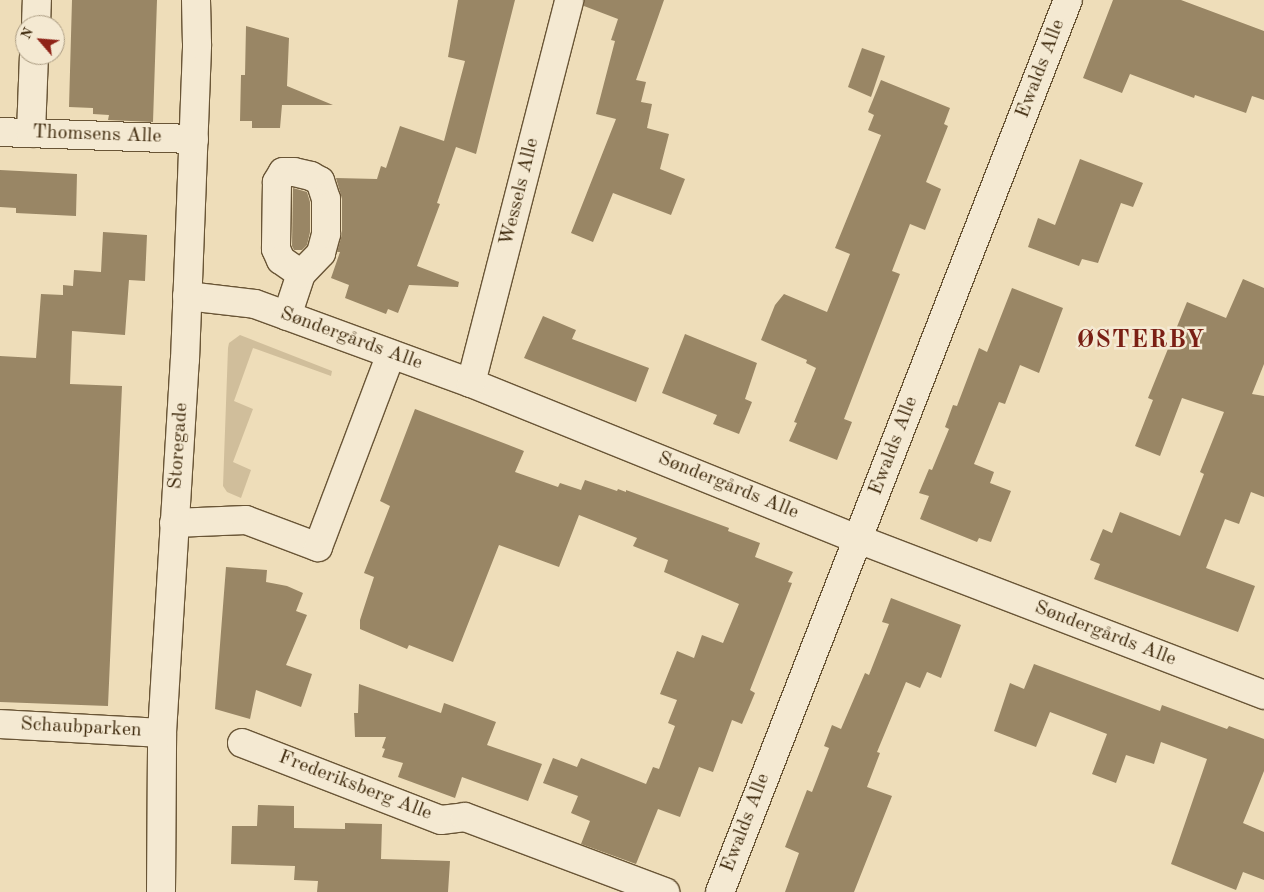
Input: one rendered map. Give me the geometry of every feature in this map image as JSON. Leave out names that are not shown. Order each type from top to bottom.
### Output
[{"type":"street","points":[[36,0],[36,15]]},
{"type":"street","name":"Storegade","points":[[161,892],[162,733],[187,296],[197,44],[196,0]]},
{"type":"street","name":"Wessels Alle","points":[[471,383],[569,0]]},
{"type":"street","name":"Ewalds Alle","points":[[720,892],[1068,0]]},
{"type":"street","points":[[31,133],[34,65]]},
{"type":"street","name":"Thomsens Alle","points":[[0,132],[194,139]]},
{"type":"street","points":[[287,316],[301,274]]},
{"type":"street","name":"Søndergårds Alle","points":[[187,296],[255,304],[471,383],[858,539],[1264,695]]},
{"type":"street","points":[[174,523],[246,520],[318,547],[391,354]]},
{"type":"street","name":"Schaubparken","points":[[0,724],[162,733]]},
{"type":"street","name":"Frederiksberg Alle","points":[[242,743],[441,820],[465,816],[665,892]]},
{"type":"shaded area","points":[[240,335],[332,371],[331,376],[253,348],[234,401],[253,409],[233,462],[251,470],[241,498],[227,492],[223,486],[228,348],[229,343]]},
{"type":"building","points":[[72,0],[157,0],[153,122],[108,120],[109,115],[93,114],[93,108],[69,107]]},
{"type":"building","points":[[458,0],[515,0],[476,154],[456,147],[437,203],[440,204],[417,266],[459,282],[458,287],[409,285],[398,313],[388,309],[386,314],[345,298],[349,285],[331,278],[340,252],[337,252],[342,234],[342,199],[336,178],[377,179],[381,166],[386,168],[400,126],[444,141],[465,61],[448,57]]},
{"type":"building","points":[[584,0],[664,0],[636,80],[646,82],[641,102],[652,104],[647,128],[669,134],[660,169],[685,179],[671,215],[613,193],[593,242],[571,233],[616,119],[596,114],[615,41],[611,40],[618,19],[584,6]]},
{"type":"building","points":[[1113,0],[1181,0],[1264,31],[1264,100],[1252,96],[1246,113],[1195,95],[1194,98],[1130,74],[1122,93],[1083,78]]},
{"type":"building","points":[[246,26],[289,38],[287,86],[333,105],[282,105],[280,128],[252,128],[252,121],[240,121],[241,75],[245,75]]},
{"type":"building","points":[[862,48],[885,56],[871,97],[848,87]]},
{"type":"building","points":[[881,80],[950,108],[944,124],[948,126],[926,182],[941,189],[925,230],[910,224],[892,271],[900,274],[844,419],[852,422],[837,460],[789,441],[797,423],[794,422],[816,368],[806,363],[807,360],[761,340],[775,305],[784,294],[827,312],[850,254],[835,248],[881,135],[868,130],[874,115],[868,112]]},
{"type":"building","points":[[1080,159],[1143,183],[1133,207],[1121,203],[1098,263],[1082,259],[1079,266],[1028,247],[1038,218],[1055,225]]},
{"type":"building","points":[[0,170],[77,174],[76,216],[16,213],[16,208],[0,207]]},
{"type":"building","points":[[293,188],[307,192],[310,202],[310,232],[307,245],[302,250],[294,250],[292,246]]},
{"type":"building","points":[[103,232],[147,235],[145,281],[129,280],[125,335],[72,331],[70,384],[122,386],[108,706],[0,702],[0,356],[36,358],[41,294],[63,295],[63,285],[73,286],[74,270],[101,272]]},
{"type":"building","points":[[1243,279],[1264,288],[1264,364],[1252,394],[1264,396],[1264,497],[1251,492],[1239,524],[1225,519],[1206,568],[1255,586],[1238,632],[1094,579],[1100,564],[1090,560],[1103,529],[1112,533],[1120,512],[1180,536],[1204,474],[1200,472],[1224,412],[1182,398],[1160,456],[1135,446],[1153,400],[1148,398],[1187,302],[1226,318]]},
{"type":"building","points":[[1012,288],[1063,308],[1039,373],[1020,365],[1005,404],[999,402],[974,464],[994,472],[990,483],[1011,491],[991,542],[979,538],[977,542],[920,519],[929,496],[919,493],[929,469],[932,470],[949,429],[945,427],[953,405],[957,406],[979,348],[987,352]]},
{"type":"building","points":[[543,316],[576,330],[572,339],[649,368],[636,402],[524,358]]},
{"type":"building","points":[[685,334],[757,363],[745,399],[752,402],[739,434],[713,424],[717,415],[662,393]]},
{"type":"building","points":[[415,409],[524,451],[515,472],[558,487],[560,483],[581,490],[585,480],[617,491],[618,489],[626,492],[626,490],[729,528],[728,531],[760,543],[755,557],[793,572],[788,582],[792,583],[750,690],[755,693],[742,724],[732,720],[713,772],[699,767],[680,817],[658,809],[636,864],[581,844],[590,821],[571,813],[578,796],[543,783],[553,758],[577,767],[581,758],[646,784],[653,767],[659,769],[675,726],[668,723],[677,700],[660,694],[677,651],[694,658],[702,635],[723,643],[739,604],[664,572],[668,560],[633,546],[637,538],[579,515],[559,567],[499,545],[453,662],[409,645],[407,649],[360,629],[360,620],[374,577],[364,573],[390,506],[380,501]]},
{"type":"building","points":[[226,567],[267,570],[266,582],[287,586],[303,593],[296,611],[307,615],[286,665],[312,674],[301,707],[256,690],[250,719],[215,709]]},
{"type":"building","points":[[891,598],[961,625],[941,678],[927,672],[920,688],[906,682],[877,752],[880,753],[867,787],[892,796],[854,892],[785,892],[799,853],[785,847],[807,790],[812,792],[829,748],[824,746],[832,725],[841,729],[865,673],[869,675],[889,624],[882,622]]},
{"type":"building","points":[[1034,664],[1160,711],[1162,705],[1227,729],[1229,726],[1264,739],[1264,771],[1243,823],[1264,832],[1264,880],[1243,872],[1236,890],[1171,864],[1207,759],[1161,742],[1154,764],[1126,755],[1116,783],[1092,774],[1107,734],[1050,712],[1036,747],[994,731],[1010,683],[1024,689]]},
{"type":"building","points":[[359,684],[441,713],[444,703],[496,722],[487,745],[542,764],[528,801],[462,777],[455,798],[398,777],[403,763],[382,757],[385,749],[382,748],[386,737],[355,737],[354,713],[358,713]]},
{"type":"building","points":[[258,805],[294,806],[294,828],[345,829],[345,823],[382,824],[381,859],[450,861],[448,892],[317,892],[318,881],[294,880],[295,866],[231,864],[232,826],[257,826]]},
{"type":"district","name":"ØSTERBY","points":[[1141,341]]}]
